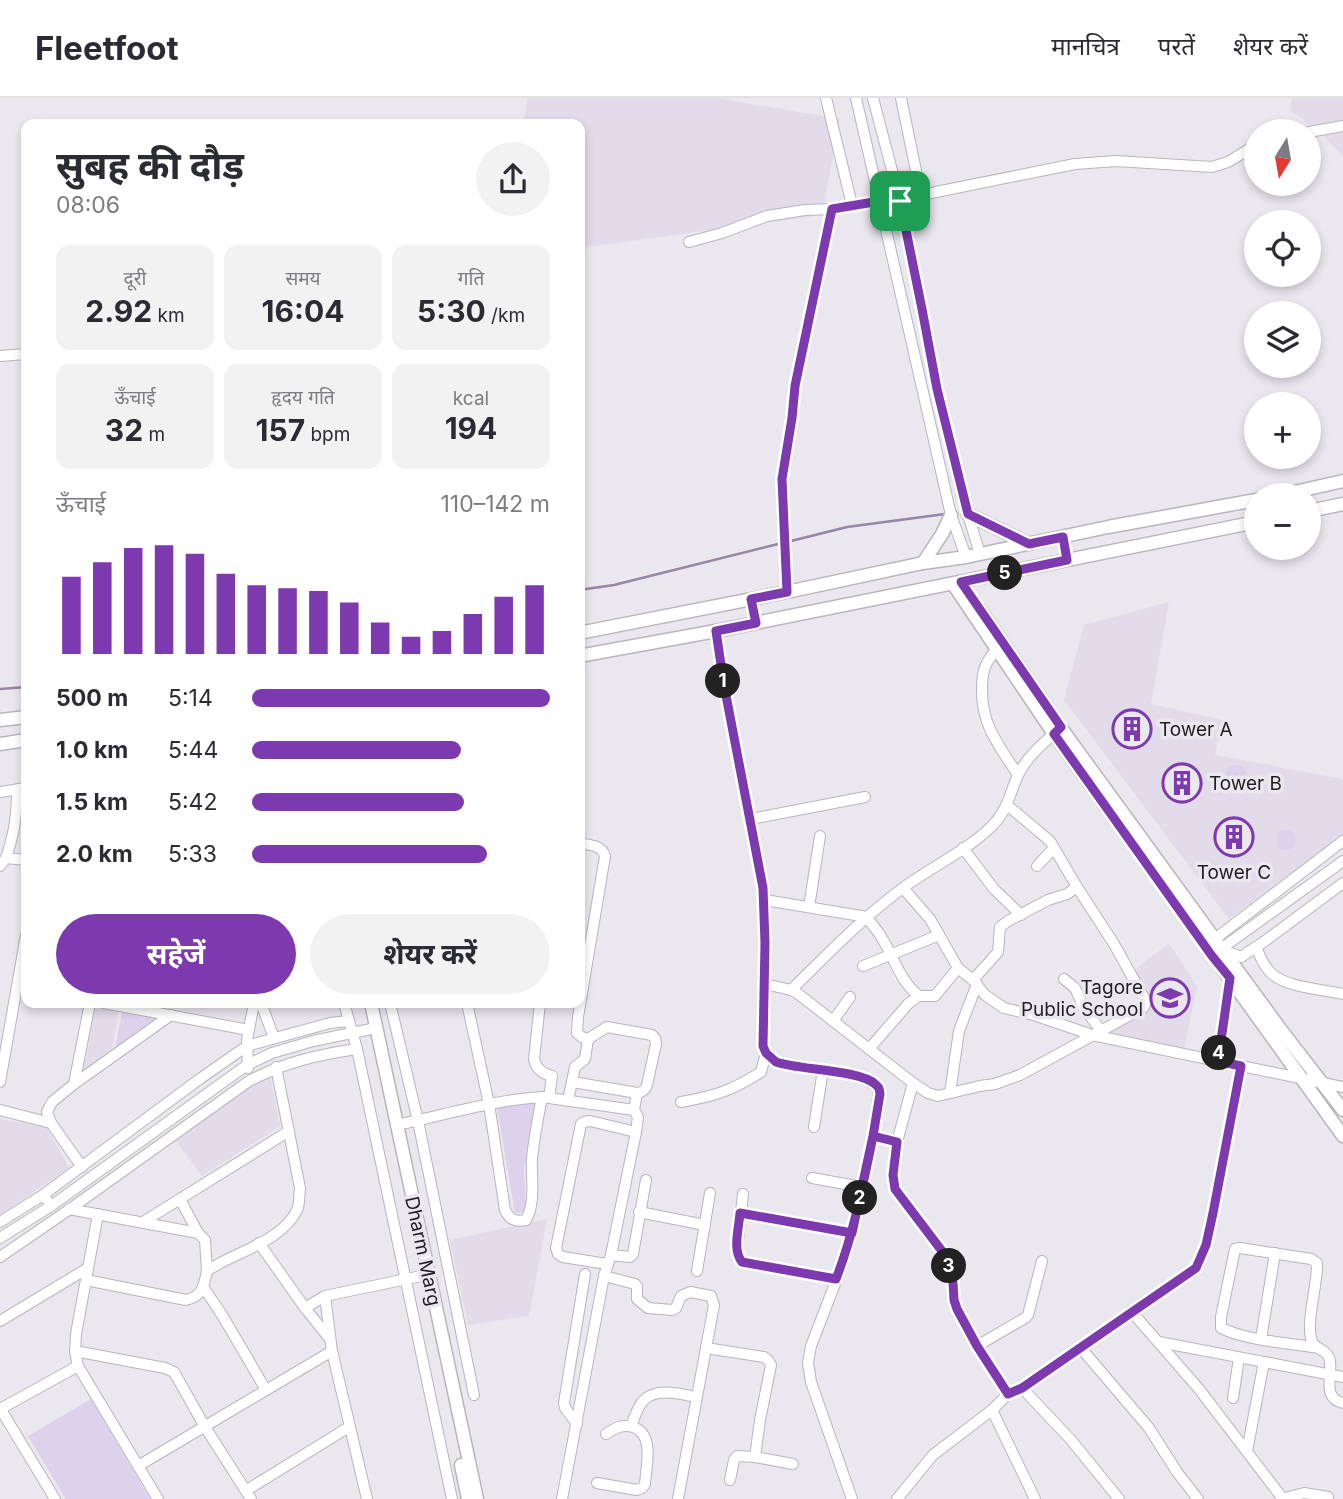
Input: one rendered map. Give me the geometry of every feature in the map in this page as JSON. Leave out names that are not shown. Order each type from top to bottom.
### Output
[{"type":"main road","points":[[1321,486],[1343,481]]},
{"type":"main road","points":[[585,632],[923,563],[966,557],[1244,502]]},
{"type":"main road","points":[[1321,509],[1343,504]]},
{"type":"main road","points":[[1226,505],[1231,527]]},
{"type":"main road","points":[[968,514],[1029,544]]},
{"type":"main road","points":[[923,563],[951,515]]},
{"type":"main road","points":[[585,655],[1244,524]]},
{"type":"main road","points":[[1063,537],[1067,560]]},
{"type":"main road","points":[[957,583],[996,650],[1216,949],[1343,1110]]},
{"type":"main road","points":[[957,583],[1057,731]]},
{"type":"main road","points":[[751,599],[756,623]]},
{"type":"main road","points":[[0,720],[21,718]]},
{"type":"main road","points":[[0,744],[21,741]]},
{"type":"main road","points":[[1216,949],[1230,978],[1343,1136]]},
{"type":"main road","name":"Dharm Marg","points":[[365,1008],[373,1029],[396,1125],[477,1499]]},
{"type":"main road","name":"Dharm Marg","points":[[371,1008],[373,1029],[421,1276],[468,1499]]},
{"type":"street","points":[[826,98],[852,205]]},
{"type":"street","points":[[856,98],[951,515],[966,557]]},
{"type":"street","points":[[873,98],[900,201],[937,389],[980,554]]},
{"type":"street","points":[[901,98],[921,195]]},
{"type":"street","points":[[1321,130],[1343,126]]},
{"type":"street","points":[[689,242],[738,229],[767,216],[880,201],[900,201],[1091,162],[1212,167],[1228,162],[1244,152]]},
{"type":"street","points":[[787,592],[782,479],[795,386],[832,209]]},
{"type":"street","points":[[0,356],[21,355]]},
{"type":"street","points":[[681,1102],[737,1087],[761,1072],[766,1053],[763,1041],[765,900],[716,631]]},
{"type":"street","points":[[996,650],[986,662],[982,678],[985,719],[1018,775]]},
{"type":"street","points":[[791,990],[867,917],[903,888],[976,840],[994,824],[1007,805],[1026,761],[1057,731]]},
{"type":"street","points":[[0,792],[21,789]]},
{"type":"street","points":[[21,792],[16,801],[14,828],[3,862],[21,860]]},
{"type":"street","points":[[751,819],[865,797]]},
{"type":"street","points":[[765,985],[791,990],[913,1083],[938,1096],[1011,1079],[1143,1008],[1146,1003],[1144,998],[1114,944],[1054,848],[1044,834],[1007,805]]},
{"type":"street","points":[[809,906],[820,836]]},
{"type":"street","points":[[1216,949],[1343,841]]},
{"type":"street","points":[[585,844],[599,847],[605,856],[585,979]]},
{"type":"street","points":[[963,848],[994,889],[1021,915]]},
{"type":"street","points":[[1037,866],[1054,848]]},
{"type":"street","points":[[1216,949],[1343,861]]},
{"type":"street","points":[[1216,949],[1241,957],[1343,883]]},
{"type":"street","points":[[950,1093],[961,1024],[975,982],[998,952],[1000,927],[1077,887]]},
{"type":"street","points":[[903,888],[930,919],[958,968],[975,982],[985,995],[1004,1008],[1097,1033],[1343,1087]]},
{"type":"street","points":[[765,900],[867,917],[883,940],[905,983],[919,996]]},
{"type":"street","points":[[863,966],[939,935]]},
{"type":"street","points":[[1256,947],[1270,973],[1280,980],[1343,994]]},
{"type":"street","points":[[0,1082],[21,963]]},
{"type":"street","points":[[869,1049],[908,1004],[919,996],[934,996],[958,968]]},
{"type":"street","points":[[1218,1061],[1230,978]]},
{"type":"street","points":[[1064,979],[1075,988],[1097,1033]]},
{"type":"street","points":[[833,1021],[850,997]]},
{"type":"street","points":[[74,1084],[89,1008]]},
{"type":"street","points":[[132,1008],[249,1030]]},
{"type":"street","points":[[249,1081],[247,1046],[253,1008]]},
{"type":"street","points":[[263,1008],[274,1038]]},
{"type":"street","points":[[345,1008],[357,1049],[452,1499]]},
{"type":"street","points":[[391,1008],[418,1121],[474,1395]]},
{"type":"street","points":[[468,1008],[489,1104],[505,1210],[512,1220],[518,1222],[526,1220],[531,1209],[536,1124],[552,1076],[540,1070],[534,1059],[539,1008]]},
{"type":"street","points":[[580,1008],[578,1033],[588,1039]]},
{"type":"street","points":[[82,1167],[51,1123],[47,1112],[49,1107],[74,1084],[171,1015]]},
{"type":"street","points":[[0,1222],[43,1195],[247,1046],[330,1023],[348,1021]]},
{"type":"street","points":[[573,1082],[637,1093],[647,1085],[656,1044],[652,1035],[607,1027],[588,1039]]},
{"type":"street","points":[[0,1238],[51,1206],[247,1065],[272,1053],[313,1041],[373,1029]]},
{"type":"street","points":[[568,1101],[575,1067],[587,1056],[588,1039]]},
{"type":"street","points":[[0,1257],[249,1081],[276,1067],[357,1049]]},
{"type":"street","points":[[766,1053],[776,1062],[783,1064],[859,1076],[877,1086],[880,1094],[852,1233],[811,1346],[808,1363],[808,1372],[852,1499]]},
{"type":"street","points":[[897,1499],[933,1455],[992,1410],[1008,1394],[1022,1388],[1196,1268],[1206,1245],[1241,1066]]},
{"type":"street","points":[[207,1270],[259,1244],[283,1228],[298,1208],[299,1174],[276,1067]]},
{"type":"street","points":[[814,1127],[823,1070]]},
{"type":"street","points":[[913,1083],[897,1142],[893,1175],[895,1189],[945,1255],[957,1309],[1008,1394]]},
{"type":"street","points":[[562,1499],[604,1276],[636,1132],[638,1117],[634,1110],[637,1093]]},
{"type":"street","points":[[203,1097],[209,1109]]},
{"type":"street","points":[[396,1125],[489,1104],[545,1098],[634,1110]]},
{"type":"street","points":[[0,1110],[51,1123]]},
{"type":"street","points":[[636,1132],[590,1121],[581,1124],[556,1248],[558,1254],[609,1260],[632,1256],[646,1180]]},
{"type":"street","points":[[143,1222],[289,1131]]},
{"type":"street","points":[[873,1136],[897,1142]]},
{"type":"street","points":[[812,1178],[862,1187]]},
{"type":"street","points":[[697,1271],[710,1193]]},
{"type":"street","points":[[743,1194],[737,1249],[742,1262],[836,1279]]},
{"type":"street","points":[[43,1195],[51,1206],[198,1233]]},
{"type":"street","points":[[86,1280],[186,1300],[193,1298],[204,1288],[207,1270],[205,1240],[198,1233],[180,1199]]},
{"type":"street","points":[[639,1212],[705,1225]]},
{"type":"street","points":[[740,1213],[852,1233]]},
{"type":"street","points":[[98,1214],[76,1334],[78,1366],[158,1499]]},
{"type":"street","points":[[259,1244],[331,1345]]},
{"type":"street","points":[[1319,1348],[1261,1339],[1222,1328],[1221,1317],[1235,1249],[1311,1259],[1317,1263],[1311,1323],[1312,1342],[1328,1353],[1331,1374],[1329,1390],[1331,1396],[1343,1403]]},
{"type":"street","points":[[1261,1339],[1275,1253]]},
{"type":"street","points":[[977,1346],[1028,1315],[1042,1261]]},
{"type":"street","points":[[0,1321],[88,1268]]},
{"type":"street","points":[[577,1424],[564,1403],[585,1275]]},
{"type":"street","points":[[305,1308],[325,1296],[421,1276]]},
{"type":"street","points":[[604,1276],[635,1284],[637,1299],[648,1308],[672,1310],[676,1308],[681,1296],[690,1292],[711,1296],[714,1305],[678,1499]]},
{"type":"street","points":[[204,1288],[266,1390]]},
{"type":"street","points":[[325,1296],[331,1345],[367,1499]]},
{"type":"street","points":[[1131,1311],[1199,1389],[1282,1499],[1304,1493],[1328,1497]]},
{"type":"street","points":[[1159,1342],[1343,1377]]},
{"type":"street","points":[[138,1466],[266,1390],[331,1345]]},
{"type":"street","points":[[1080,1347],[1149,1428],[1198,1499]]},
{"type":"street","points":[[706,1348],[764,1357],[771,1365],[755,1457]]},
{"type":"street","points":[[75,1351],[174,1372],[205,1427],[249,1495],[349,1427]]},
{"type":"street","points":[[1233,1398],[1239,1358]]},
{"type":"street","points":[[1247,1451],[1264,1362]]},
{"type":"street","points":[[55,1499],[0,1409],[78,1366]]},
{"type":"street","points":[[1022,1388],[1071,1440],[1119,1499]]},
{"type":"street","points":[[631,1426],[644,1400],[651,1396],[662,1393],[696,1397]]},
{"type":"street","points":[[992,1410],[1035,1499]]},
{"type":"street","points":[[597,1483],[637,1490],[645,1484],[645,1437],[631,1426],[622,1426],[606,1434]]},
{"type":"street","points":[[730,1480],[735,1457],[741,1455],[793,1464]]},
{"type":"shaded area","points":[[528,98],[716,98],[840,119],[822,215],[585,247],[585,119],[524,119]]},
{"type":"shaded area","points":[[1292,98],[1343,98],[1343,156],[1321,134],[1321,119],[1302,119],[1290,110]]},
{"type":"shaded area","points":[[1169,602],[1151,704],[1222,720],[1215,755],[1343,779],[1343,835],[1229,919],[1064,700],[1084,625]]},
{"type":"shaded area","points":[[1236,765],[1246,772],[1247,776],[1240,786],[1236,787],[1226,780],[1225,776],[1232,766]]},
{"type":"shaded area","points":[[1286,830],[1293,833],[1296,840],[1293,847],[1286,850],[1279,847],[1276,840],[1279,833]]},
{"type":"shaded area","name":"Tagore Public School","points":[[1169,943],[1197,987],[1184,1050],[1107,1035],[1108,1031],[1151,1008],[1132,972]]},
{"type":"shaded area","points":[[95,1008],[119,1009],[112,1050],[83,1072]]},
{"type":"shaded area","points":[[123,1009],[165,1016],[114,1052]]},
{"type":"shaded area","points":[[270,1075],[280,1126],[202,1176],[174,1138]]},
{"type":"shaded area","points":[[538,1098],[524,1169],[526,1212],[515,1213],[497,1108]]},
{"type":"shaded area","points":[[0,1119],[46,1127],[69,1168],[0,1215]]},
{"type":"shaded area","points":[[547,1219],[529,1316],[468,1325],[450,1240]]},
{"type":"shaded area","points":[[91,1399],[150,1499],[66,1499],[28,1436]]},
{"type":"waterway","points":[[791,541],[847,527],[945,514]]},
{"type":"waterway","points":[[585,589],[614,585],[778,544]]},
{"type":"waterway","points":[[0,689],[21,687]]},
{"type":"place","name":"Tower A","points":[[1132,729]]},
{"type":"place","name":"Tower B","points":[[1182,783]]},
{"type":"place","name":"Tower C","points":[[1234,837]]},
{"type":"place","name":"Tagore Public School","points":[[1170,998]]},
{"type":"route","points":[[900,201],[880,201],[832,209],[795,386],[782,479],[787,592],[751,599],[756,623],[716,631],[765,900],[763,1046],[770,1058],[776,1062],[859,1076],[877,1086],[880,1094],[873,1136],[852,1233],[740,1213],[737,1249],[742,1262],[836,1279],[852,1233],[855,1216],[873,1136],[897,1142],[893,1175],[895,1189],[945,1255],[957,1309],[1008,1394],[1022,1388],[1196,1268],[1206,1245],[1241,1066],[1218,1061],[1230,978],[1054,734],[1061,727],[961,582],[1067,560],[1063,537],[1029,544],[968,514],[937,389],[900,201]]}]
